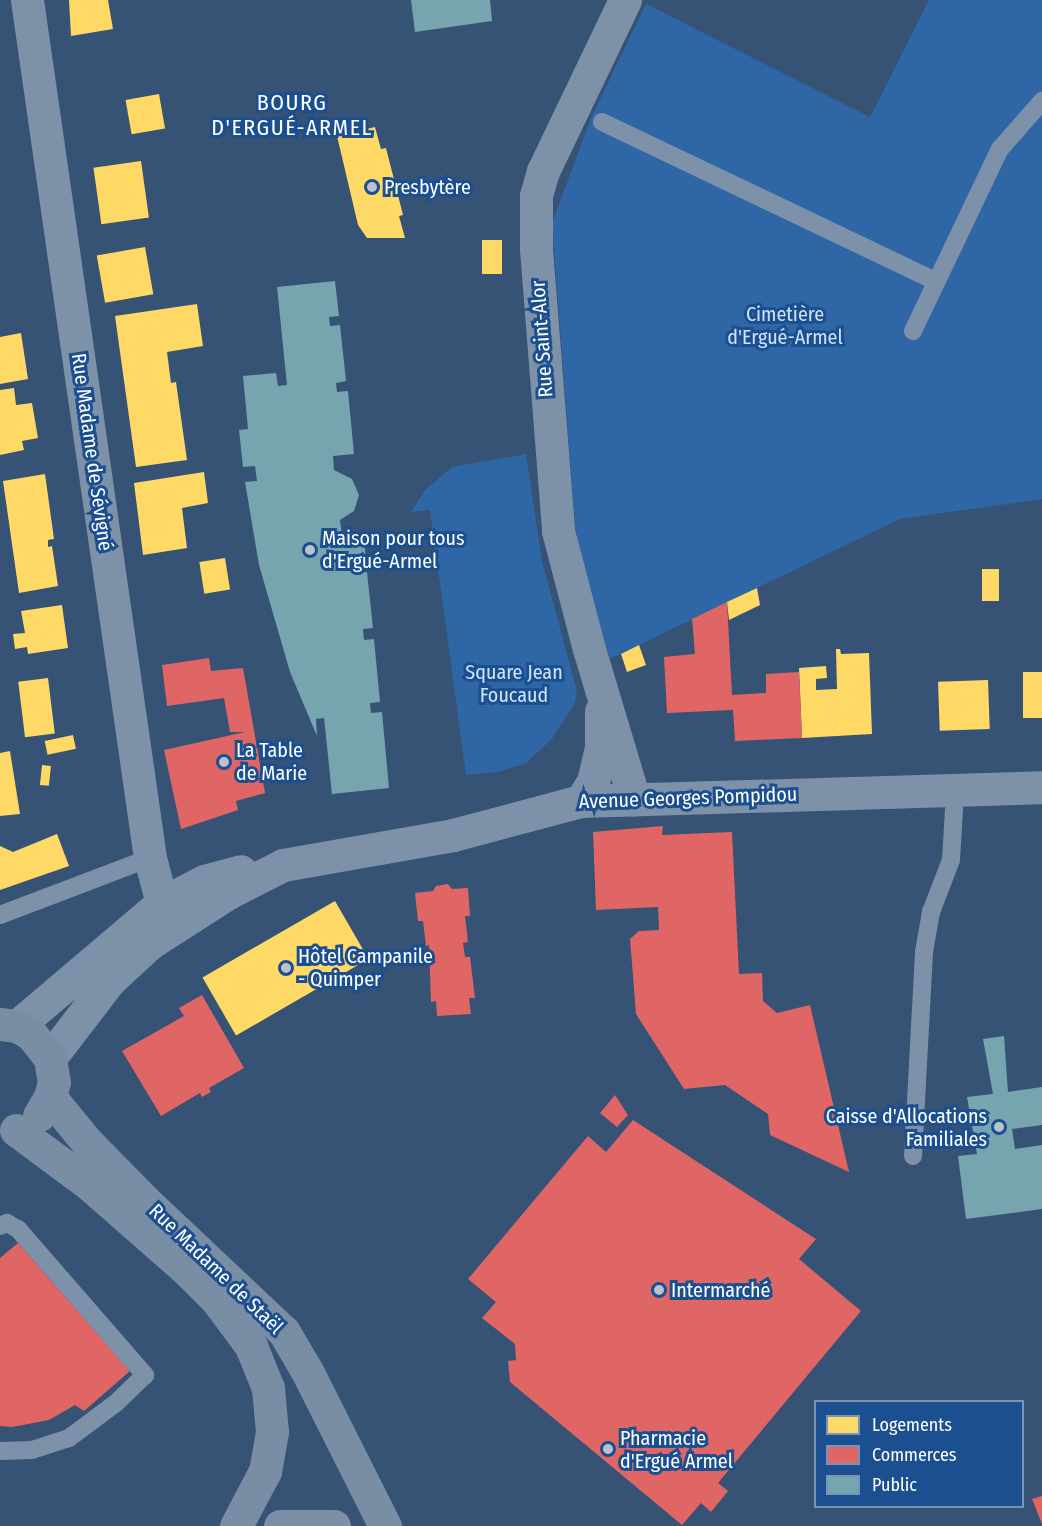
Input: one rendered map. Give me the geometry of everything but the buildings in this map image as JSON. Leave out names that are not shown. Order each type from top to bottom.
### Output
[{"type":"main road","points":[[280,1526],[334,1526]]},
{"type":"street","name":"Rue Madame de Sévigné","points":[[27,0],[150,858],[174,910]]},
{"type":"street","name":"Rue Saint-Alor","points":[[625,0],[547,162],[535,212],[555,507],[568,574],[634,799]]},
{"type":"street","name":"Rue Saint-Alor","points":[[581,801],[593,782],[601,747],[601,692]]},
{"type":"street","name":"Avenue Georges Pompidou","points":[[8,1025],[174,910],[192,886],[230,873],[270,870],[338,853],[453,836],[581,801],[955,792],[1042,787]]},
{"type":"street","points":[[50,1058],[109,981],[150,943],[174,910]]},
{"type":"street","points":[[8,1025],[40,1043],[50,1058],[54,1082],[51,1097],[31,1123],[8,1132]]},
{"type":"street","name":"Rue Madame de Staël","points":[[51,1097],[86,1141],[146,1202],[284,1332],[308,1371],[385,1526]]},
{"type":"street","name":"Rue Madame de Staël","points":[[8,1132],[89,1184],[187,1270],[216,1299],[251,1346],[268,1388],[272,1432],[265,1471],[236,1526]]},
{"type":"lane","points":[[913,331],[1000,149],[1042,101]]},
{"type":"lane","points":[[602,122],[936,281]]},
{"type":"lane","points":[[913,1156],[924,951],[931,912],[951,860],[955,792]]},
{"type":"lane","points":[[0,915],[150,858]]},
{"type":"lane","points":[[0,1226],[7,1223],[18,1229],[145,1375],[116,1403],[69,1438],[32,1450],[0,1451]]},
{"type":"green space","name":"Cimetière d'Ergué-Armel","points":[[929,0],[1042,0],[1042,499],[900,519],[610,659],[585,581],[575,525],[552,223],[591,118],[646,4],[870,117]]},
{"type":"green space","name":"Square Jean Foucaud","points":[[526,454],[542,561],[577,691],[575,703],[552,739],[526,763],[498,772],[466,775],[430,510],[411,512],[425,490],[452,467]]},
{"type":"place","name":"Presbytère","points":[[372,187]]},
{"type":"place","name":"Maison pour tous d'Ergué-Armel","points":[[310,550]]},
{"type":"place","name":"La Table de Marie","points":[[224,762]]},
{"type":"place","name":"Hôtel Campanile - Quimper","points":[[286,968]]},
{"type":"place","name":"Caisse d'Allocations Familiales","points":[[999,1127]]},
{"type":"place","name":"Intermarché","points":[[659,1290]]},
{"type":"place","name":"Pharmacie d'Ergué Armel","points":[[608,1449]]},
{"type":"district","name":"BOURG D'ERGUÉ-ARMEL","points":[[292,114]]}]
